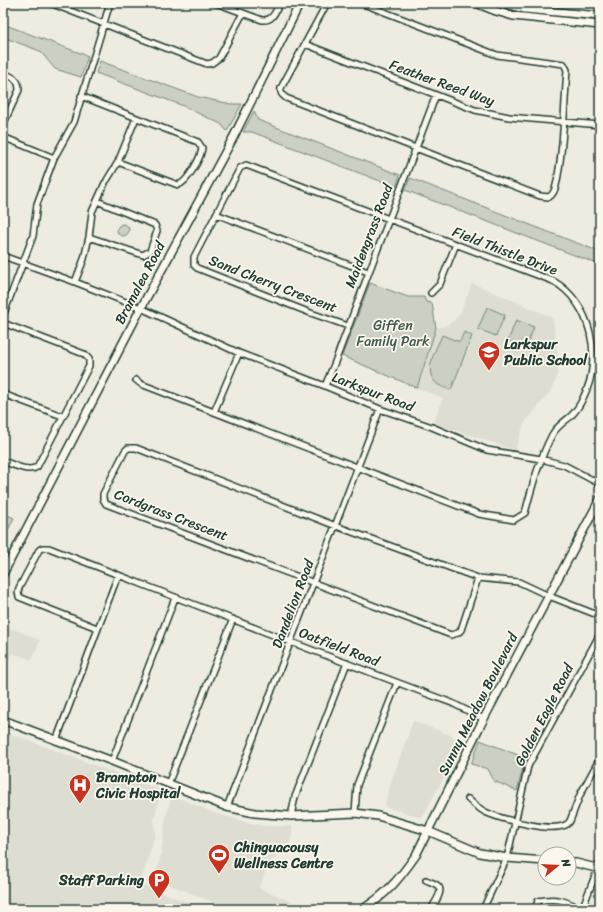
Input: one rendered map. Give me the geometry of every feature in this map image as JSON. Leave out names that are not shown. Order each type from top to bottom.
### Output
[{"type":"street","points":[[50,3],[207,64],[212,63],[218,58],[243,13]]},
{"type":"street","points":[[3,316],[32,236],[37,204],[54,158],[74,122],[110,3]]},
{"type":"street","points":[[216,3],[262,20],[267,20],[273,17],[280,3]]},
{"type":"street","name":"Bramalea Road","points":[[3,574],[141,308],[233,138],[300,3]]},
{"type":"street","points":[[327,3],[281,88],[280,91],[286,98],[545,198],[553,194],[557,182],[563,122],[567,70],[564,64],[497,54],[361,3]]},
{"type":"street","points":[[476,3],[514,16],[600,25]]},
{"type":"street","points":[[503,3],[525,9],[600,16]]},
{"type":"street","name":"Feather Reed Way","points":[[305,44],[475,110],[509,117],[600,125]]},
{"type":"street","points":[[3,74],[17,80],[19,84],[19,90],[3,125]]},
{"type":"street","name":"Maidengrass Road","points":[[324,386],[335,362],[436,95]]},
{"type":"street","points":[[81,96],[198,142],[202,148],[201,153],[186,180],[182,184],[178,185],[118,162]]},
{"type":"street","points":[[75,282],[84,259],[89,237],[92,212],[96,201],[118,162],[136,118]]},
{"type":"street","points":[[3,137],[54,158]]},
{"type":"street","name":"Sand Cherry Crescent","points":[[348,326],[308,312],[197,268],[194,265],[194,257],[240,168],[246,165],[389,218]]},
{"type":"street","points":[[89,237],[143,255],[150,251],[157,232],[155,224],[96,201]]},
{"type":"street","points":[[216,214],[368,272]]},
{"type":"street","name":"Field Thistle Drive","points":[[136,380],[141,384],[479,514],[514,520],[524,513],[540,459],[552,434],[572,415],[585,395],[593,368],[593,346],[590,328],[583,314],[569,293],[552,281],[389,218]]},
{"type":"street","points":[[431,293],[440,284],[456,244]]},
{"type":"street","name":"Larkspur Road","points":[[3,256],[141,308],[239,353],[380,409],[432,427],[487,450],[540,459],[564,465],[600,484]]},
{"type":"street","points":[[3,323],[84,354],[89,359],[89,366],[37,467],[32,470],[27,470],[3,461]]},
{"type":"street","points":[[214,412],[239,353]]},
{"type":"street","points":[[3,394],[62,416]]},
{"type":"street","name":"Dandelion Road","points":[[227,807],[380,409]]},
{"type":"street","name":"Cordgrass Crescent","points":[[314,583],[106,504],[103,499],[103,494],[125,450],[128,448],[136,448],[336,526]]},
{"type":"street","name":"Sunny Meadow Boulevard","points":[[363,909],[391,888],[416,855],[484,719],[600,499]]},
{"type":"street","points":[[336,526],[478,578],[519,582],[549,596],[600,616]]},
{"type":"street","name":"Oatfield Road","points":[[97,628],[21,599],[18,595],[18,590],[39,550],[46,547],[175,598],[452,703],[484,719]]},
{"type":"street","points":[[56,741],[118,575]]},
{"type":"street","points":[[314,583],[451,635],[458,633],[461,630],[478,578]]},
{"type":"street","points":[[112,761],[175,598]]},
{"type":"street","points":[[168,784],[233,619]]},
{"type":"street","name":"Golden Eagle Road","points":[[483,909],[507,858],[528,766],[600,634]]},
{"type":"street","points":[[291,816],[295,797],[347,663]]},
{"type":"street","points":[[355,813],[357,785],[397,683]]},
{"type":"street","points":[[3,720],[112,761],[227,807],[255,813],[291,816],[355,813],[378,816],[428,831],[480,853],[507,858],[537,860]]},
{"type":"street","points":[[468,798],[475,806],[486,812],[516,822],[542,827],[565,826],[568,824],[580,795],[600,758]]},
{"type":"street","points":[[535,909],[538,901],[550,898],[560,900],[582,909],[599,867],[577,864]]},
{"type":"street","points":[[426,880],[438,885],[440,888],[440,893],[431,909]]},
{"type":"shaded area","name":"Larkspur Public School","points":[[472,283],[549,316],[553,320],[559,365],[556,380],[549,393],[524,424],[515,450],[433,423],[443,398],[417,388],[436,328],[444,326],[455,320],[461,312]]},
{"type":"shaded area","points":[[3,625],[40,640],[32,660],[12,653],[3,675]]},
{"type":"shaded area","points":[[413,721],[450,735],[462,744],[423,816],[419,817],[386,807],[385,804],[389,788]]},
{"type":"shaded area","name":"Brampton Civic Hospital","points":[[3,731],[161,790],[154,820],[155,836],[140,884],[206,909],[3,909]]},
{"type":"shaded area","points":[[172,795],[214,813],[242,821],[265,826],[292,826],[292,835],[289,844],[269,863],[259,888],[310,909],[229,909],[159,880],[156,874],[161,855],[165,821]]},
{"type":"green space","points":[[3,24],[88,56],[81,77],[55,69],[40,51],[3,37]]},
{"type":"green space","points":[[100,61],[198,97],[231,104],[242,104],[227,131],[221,124],[181,105],[96,73]]},
{"type":"green space","points":[[254,111],[258,120],[400,175],[396,187],[252,132],[243,132]]},
{"type":"green space","points":[[410,178],[600,252],[600,265],[405,190]]},
{"type":"green space","points":[[123,224],[127,226],[129,230],[127,234],[123,236],[119,234],[117,230],[119,226]]},
{"type":"green space","name":"Giffen Family Park","points":[[370,283],[408,297],[424,297],[426,302],[432,303],[436,328],[417,388],[342,356]]},
{"type":"green space","points":[[487,307],[505,315],[496,336],[478,329]]},
{"type":"green space","points":[[516,320],[534,327],[526,348],[508,341]]},
{"type":"green space","points":[[464,332],[472,336],[451,390],[440,386],[432,377],[430,371],[432,358],[442,335],[460,341]]},
{"type":"green space","points":[[3,513],[14,518],[3,540]]},
{"type":"green space","points":[[480,740],[528,759],[523,768],[517,791],[494,781],[488,769],[471,764]]},
{"type":"place","name":"Larkspur Public School","points":[[489,372]]},
{"type":"place","name":"Brampton Civic Hospital","points":[[80,804]]},
{"type":"place","name":"Chinguacousy Wellness Centre","points":[[219,874]]},
{"type":"place","name":"Staff Parking","points":[[159,900]]}]
